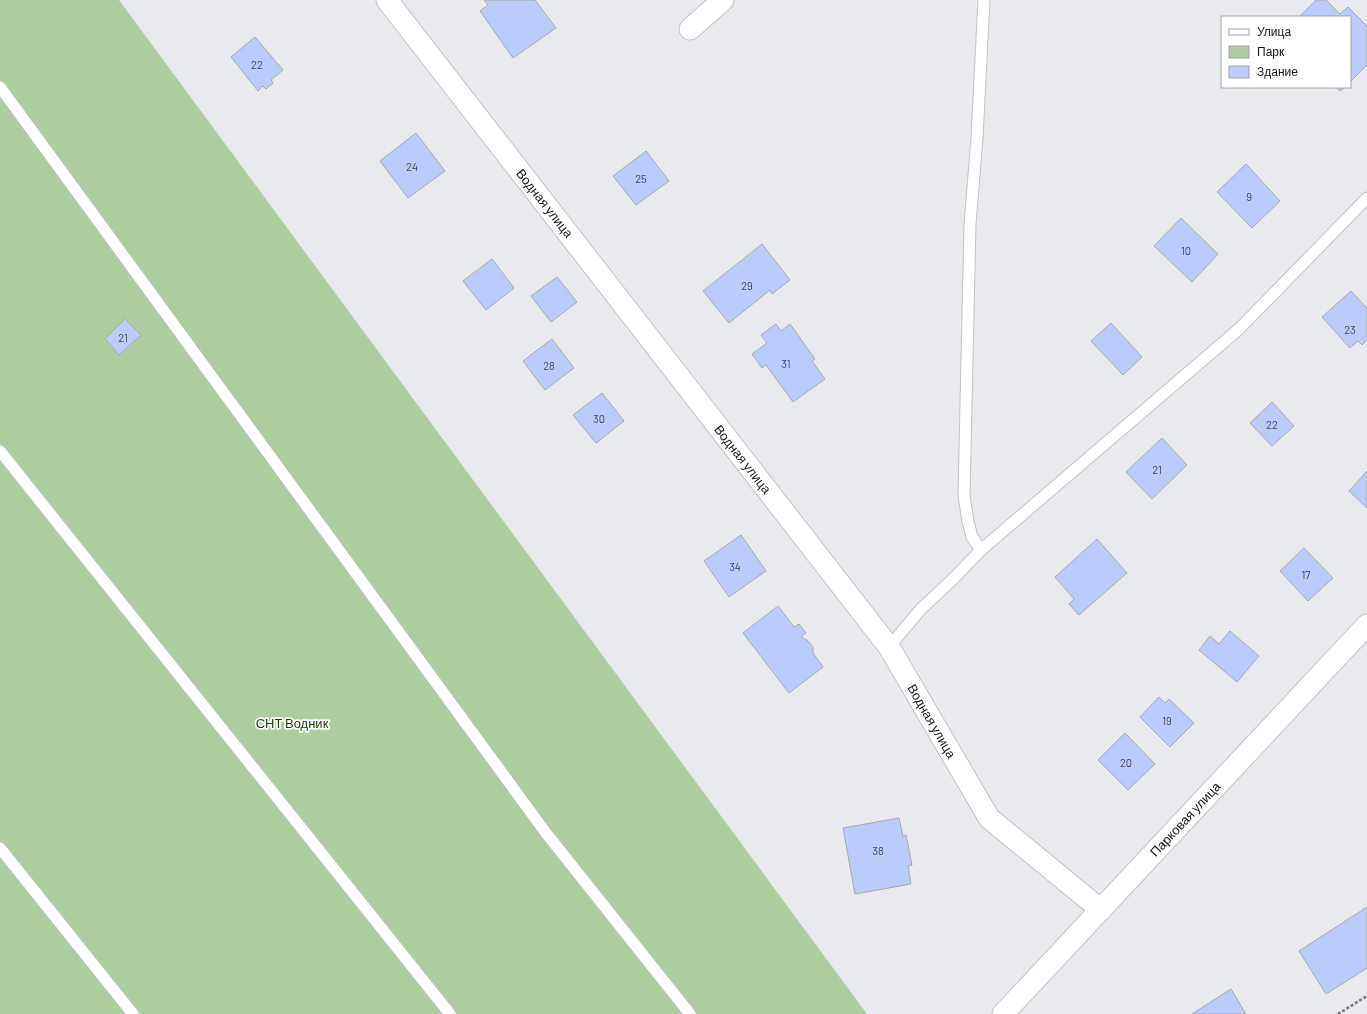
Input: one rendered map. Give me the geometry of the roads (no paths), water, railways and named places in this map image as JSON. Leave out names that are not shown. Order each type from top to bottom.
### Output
[{"type":"street","name":"Водная улица","points":[[387,0],[889,647],[989,818],[1101,910]]},
{"type":"street","points":[[690,29],[723,0]]},
{"type":"street","name":"Парковая улица","points":[[1003,1014],[1367,625]]},
{"type":"lane","points":[[980,550],[972,537],[964,496],[970,224],[984,0]]},
{"type":"lane","points":[[0,87],[546,834],[690,1014]]},
{"type":"lane","points":[[889,647],[921,609],[954,578],[980,550],[1239,329],[1367,198]]},
{"type":"lane","points":[[0,451],[450,1014]]},
{"type":"lane","points":[[0,848],[133,1014]]},
{"type":"park label","name":"СНТ Водник","points":[[292,723]]}]
